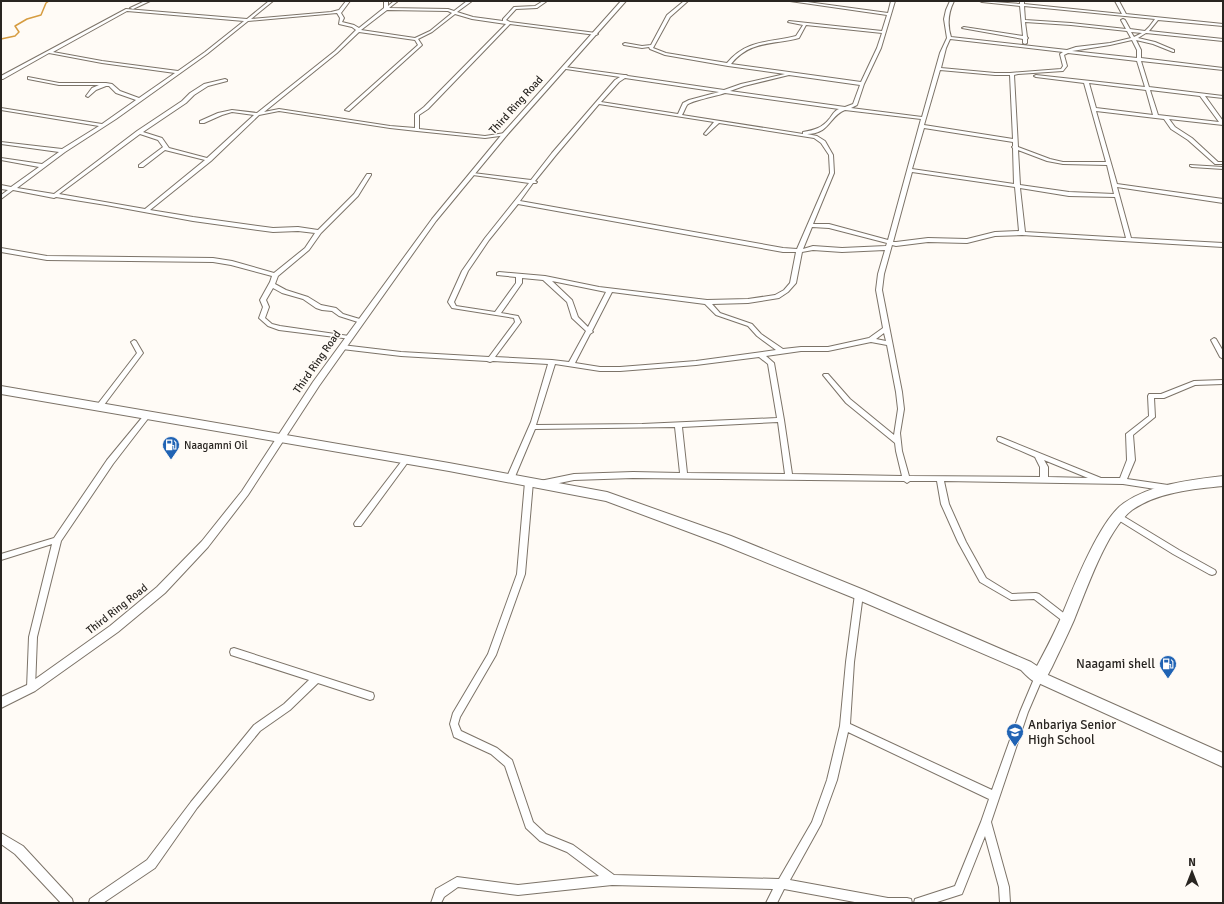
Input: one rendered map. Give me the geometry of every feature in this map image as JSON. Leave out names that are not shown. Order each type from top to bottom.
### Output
[{"type":"highway","points":[[1,390],[406,460],[606,497],[726,540],[859,594],[1026,666],[1039,677],[1067,620],[1079,588],[1118,516],[1134,504],[1175,489],[1195,484],[1223,482]]},
{"type":"main road","points":[[1039,677],[1223,760]]},
{"type":"street","points":[[1,78],[126,10],[148,1]]},
{"type":"street","points":[[1,197],[63,150],[140,100],[206,53],[271,1]]},
{"type":"street","points":[[348,1],[340,13],[340,24],[353,26],[358,31],[416,39],[432,31],[453,12],[470,1]]},
{"type":"street","points":[[386,1],[386,9]]},
{"type":"street","points":[[145,210],[209,160],[258,114],[336,52],[372,19],[396,1]]},
{"type":"street","points":[[509,23],[504,20],[515,8],[536,7],[546,1]]},
{"type":"street","name":"Third Ring Road","points":[[1,704],[31,688],[114,628],[161,590],[205,544],[246,492],[342,347],[434,220],[505,134],[566,68],[624,1]]},
{"type":"street","points":[[651,46],[668,16],[686,1]]},
{"type":"street","points":[[792,1],[889,14]]},
{"type":"street","points":[[784,132],[812,133],[830,123],[836,112],[855,105],[862,84],[884,32],[894,1]]},
{"type":"street","points":[[949,38],[946,29],[946,15],[952,1]]},
{"type":"street","points":[[982,1],[1022,3],[1124,18],[1157,19],[1223,25]]},
{"type":"street","points":[[1117,1],[1127,29],[1138,50],[1139,61],[1146,88],[1156,116]]},
{"type":"street","points":[[1022,3],[1026,38],[1024,48]]},
{"type":"street","points":[[386,9],[441,10],[472,18],[596,34]]},
{"type":"street","points":[[126,10],[249,20],[340,13]]},
{"type":"street","points":[[372,19],[400,10]]},
{"type":"street","points":[[939,69],[995,74],[1062,70],[1065,66],[1062,54],[1071,49],[1112,44],[1133,38],[1151,29],[1157,19]]},
{"type":"street","points":[[1024,20],[1127,29],[1223,40]]},
{"type":"street","points":[[790,22],[884,32]]},
{"type":"street","points":[[417,130],[417,115],[456,79],[509,23]]},
{"type":"street","points":[[728,65],[733,58],[749,46],[759,42],[798,37],[805,24]]},
{"type":"street","points":[[964,28],[1026,38]]},
{"type":"street","points":[[949,38],[1066,53],[1223,69]]},
{"type":"street","points":[[907,480],[897,433],[901,409],[879,290],[881,274],[890,246],[923,118],[939,69],[945,43],[949,38]]},
{"type":"street","points":[[1133,38],[1154,43],[1173,51]]},
{"type":"street","points":[[347,110],[420,45],[416,39]]},
{"type":"street","points":[[625,44],[642,47],[651,46]]},
{"type":"street","points":[[651,46],[651,48],[665,54],[728,65],[862,84]]},
{"type":"street","points":[[48,52],[102,62],[178,72]]},
{"type":"street","points":[[566,68],[846,109],[923,118]]},
{"type":"street","points":[[776,71],[777,77]]},
{"type":"street","points":[[1012,73],[1223,97]]},
{"type":"street","points":[[1012,73],[1014,147],[1022,233]]},
{"type":"street","points":[[680,115],[684,104],[691,101],[777,77],[795,74]]},
{"type":"street","points":[[615,75],[617,81]]},
{"type":"street","points":[[490,360],[518,322],[516,317],[454,307],[451,302],[465,271],[491,234],[534,182],[554,154],[600,103],[617,81],[626,76]]},
{"type":"street","points":[[30,78],[59,84],[90,82],[106,84],[113,86],[118,92],[140,100]]},
{"type":"street","points":[[54,196],[139,132],[164,117],[206,85],[225,80]]},
{"type":"street","points":[[1086,81],[1128,239]]},
{"type":"street","points":[[88,96],[96,88],[106,84]]},
{"type":"street","points":[[1202,94],[1223,124]]},
{"type":"street","points":[[500,274],[545,278],[610,290],[707,302],[748,301],[777,297],[786,292],[793,284],[799,251],[832,173],[831,155],[823,142],[815,137],[600,103]]},
{"type":"street","points":[[855,105],[865,111]]},
{"type":"street","points":[[1,109],[101,125]]},
{"type":"street","points":[[1093,109],[1223,124]]},
{"type":"street","points":[[202,122],[220,114],[232,111],[258,114],[279,110],[417,130],[485,137],[499,142]]},
{"type":"street","points":[[1165,118],[1173,128],[1217,163],[1223,163]]},
{"type":"street","points":[[706,134],[718,121]]},
{"type":"street","points":[[921,126],[1014,141]]},
{"type":"street","points":[[139,132],[160,139],[166,147],[209,160]]},
{"type":"street","points":[[485,137],[505,134]]},
{"type":"street","points":[[1,143],[63,150]]},
{"type":"street","points":[[141,166],[166,147]]},
{"type":"street","points":[[1014,147],[1049,160],[1108,164]]},
{"type":"street","points":[[1,159],[43,166]]},
{"type":"street","points":[[1192,166],[1223,168]]},
{"type":"street","points":[[909,170],[1069,194],[1117,196]]},
{"type":"street","points":[[473,174],[534,182]]},
{"type":"street","points":[[349,338],[286,330],[270,325],[262,318],[266,307],[263,300],[272,285],[275,275],[307,249],[319,232],[356,195],[370,175]]},
{"type":"street","points":[[1114,186],[1223,201]]},
{"type":"street","points":[[1,188],[145,210],[193,219],[273,230],[298,229],[319,232]]},
{"type":"street","points":[[518,202],[783,250],[799,251],[813,248],[842,250],[890,246],[928,240],[967,241],[995,234],[1022,233],[1223,245]]},
{"type":"street","points":[[810,225],[829,226],[890,246]]},
{"type":"street","points":[[1,250],[47,258],[213,260],[232,263],[275,275]]},
{"type":"street","points":[[497,314],[519,283],[519,276]]},
{"type":"street","points":[[545,278],[570,301],[575,318],[590,332]]},
{"type":"street","points":[[272,285],[283,293],[300,296],[323,310],[334,309],[341,315],[360,321]]},
{"type":"street","points":[[571,365],[590,332],[610,290]]},
{"type":"street","points":[[707,302],[718,314],[750,326],[758,335],[780,352]]},
{"type":"street","points":[[342,347],[401,354],[490,360],[552,362],[600,369],[636,369],[780,352],[842,347],[871,340],[887,328]]},
{"type":"street","points":[[871,340],[889,344]]},
{"type":"street","points":[[1214,340],[1223,357]]},
{"type":"street","points":[[99,407],[140,354],[134,342]]},
{"type":"street","points":[[770,363],[780,352]]},
{"type":"street","points":[[761,355],[770,363],[781,420],[789,477]]},
{"type":"street","points":[[510,479],[543,400],[552,362]]},
{"type":"street","points":[[826,375],[848,401],[898,442]]},
{"type":"street","points":[[1123,482],[1132,460],[1129,434],[1152,417],[1151,396],[1162,396],[1194,382],[1223,382]]},
{"type":"street","points":[[31,688],[33,637],[57,540],[110,462],[147,416]]},
{"type":"street","points":[[533,427],[781,420]]},
{"type":"street","points":[[678,424],[684,476]]},
{"type":"street","points":[[1000,439],[1103,481]]},
{"type":"street","points":[[1037,455],[1044,467],[1044,480]]},
{"type":"street","points":[[358,524],[406,460]]},
{"type":"street","points":[[612,880],[570,848],[543,838],[529,825],[508,762],[494,751],[457,734],[454,724],[456,716],[492,655],[521,574],[535,483],[574,477],[684,476],[907,480],[1103,481],[1123,482],[1175,489]]},
{"type":"street","points":[[940,479],[945,504],[962,542],[983,580],[1011,597],[1036,596],[1067,620]]},
{"type":"street","points":[[1118,516],[1176,552],[1212,572]]},
{"type":"street","points":[[1,557],[57,540]]},
{"type":"street","points":[[771,903],[816,824],[832,780],[845,726],[850,662],[859,594]]},
{"type":"street","points":[[234,652],[370,696]]},
{"type":"street","points":[[919,903],[958,890],[986,822],[1024,712],[1039,677]]},
{"type":"street","points":[[94,903],[151,864],[194,805],[257,728],[287,707],[316,679]]},
{"type":"street","points":[[845,726],[994,796]]},
{"type":"street","points":[[986,822],[1004,887],[1005,903]]},
{"type":"street","points":[[1,838],[19,850],[68,903]]},
{"type":"street","points":[[436,903],[440,893],[458,882],[518,890],[612,880],[783,884],[888,903],[907,903]]},
{"type":"waterway","points":[[1,39],[15,36],[19,32],[15,26],[27,19],[41,15],[46,3],[49,1]]},
{"type":"place","name":"Naagamni Oil","points":[[171,460]]},
{"type":"place","name":"Naagami shell","points":[[1168,679]]},
{"type":"place","name":"Anbariya Senior High School","points":[[1015,747]]}]
